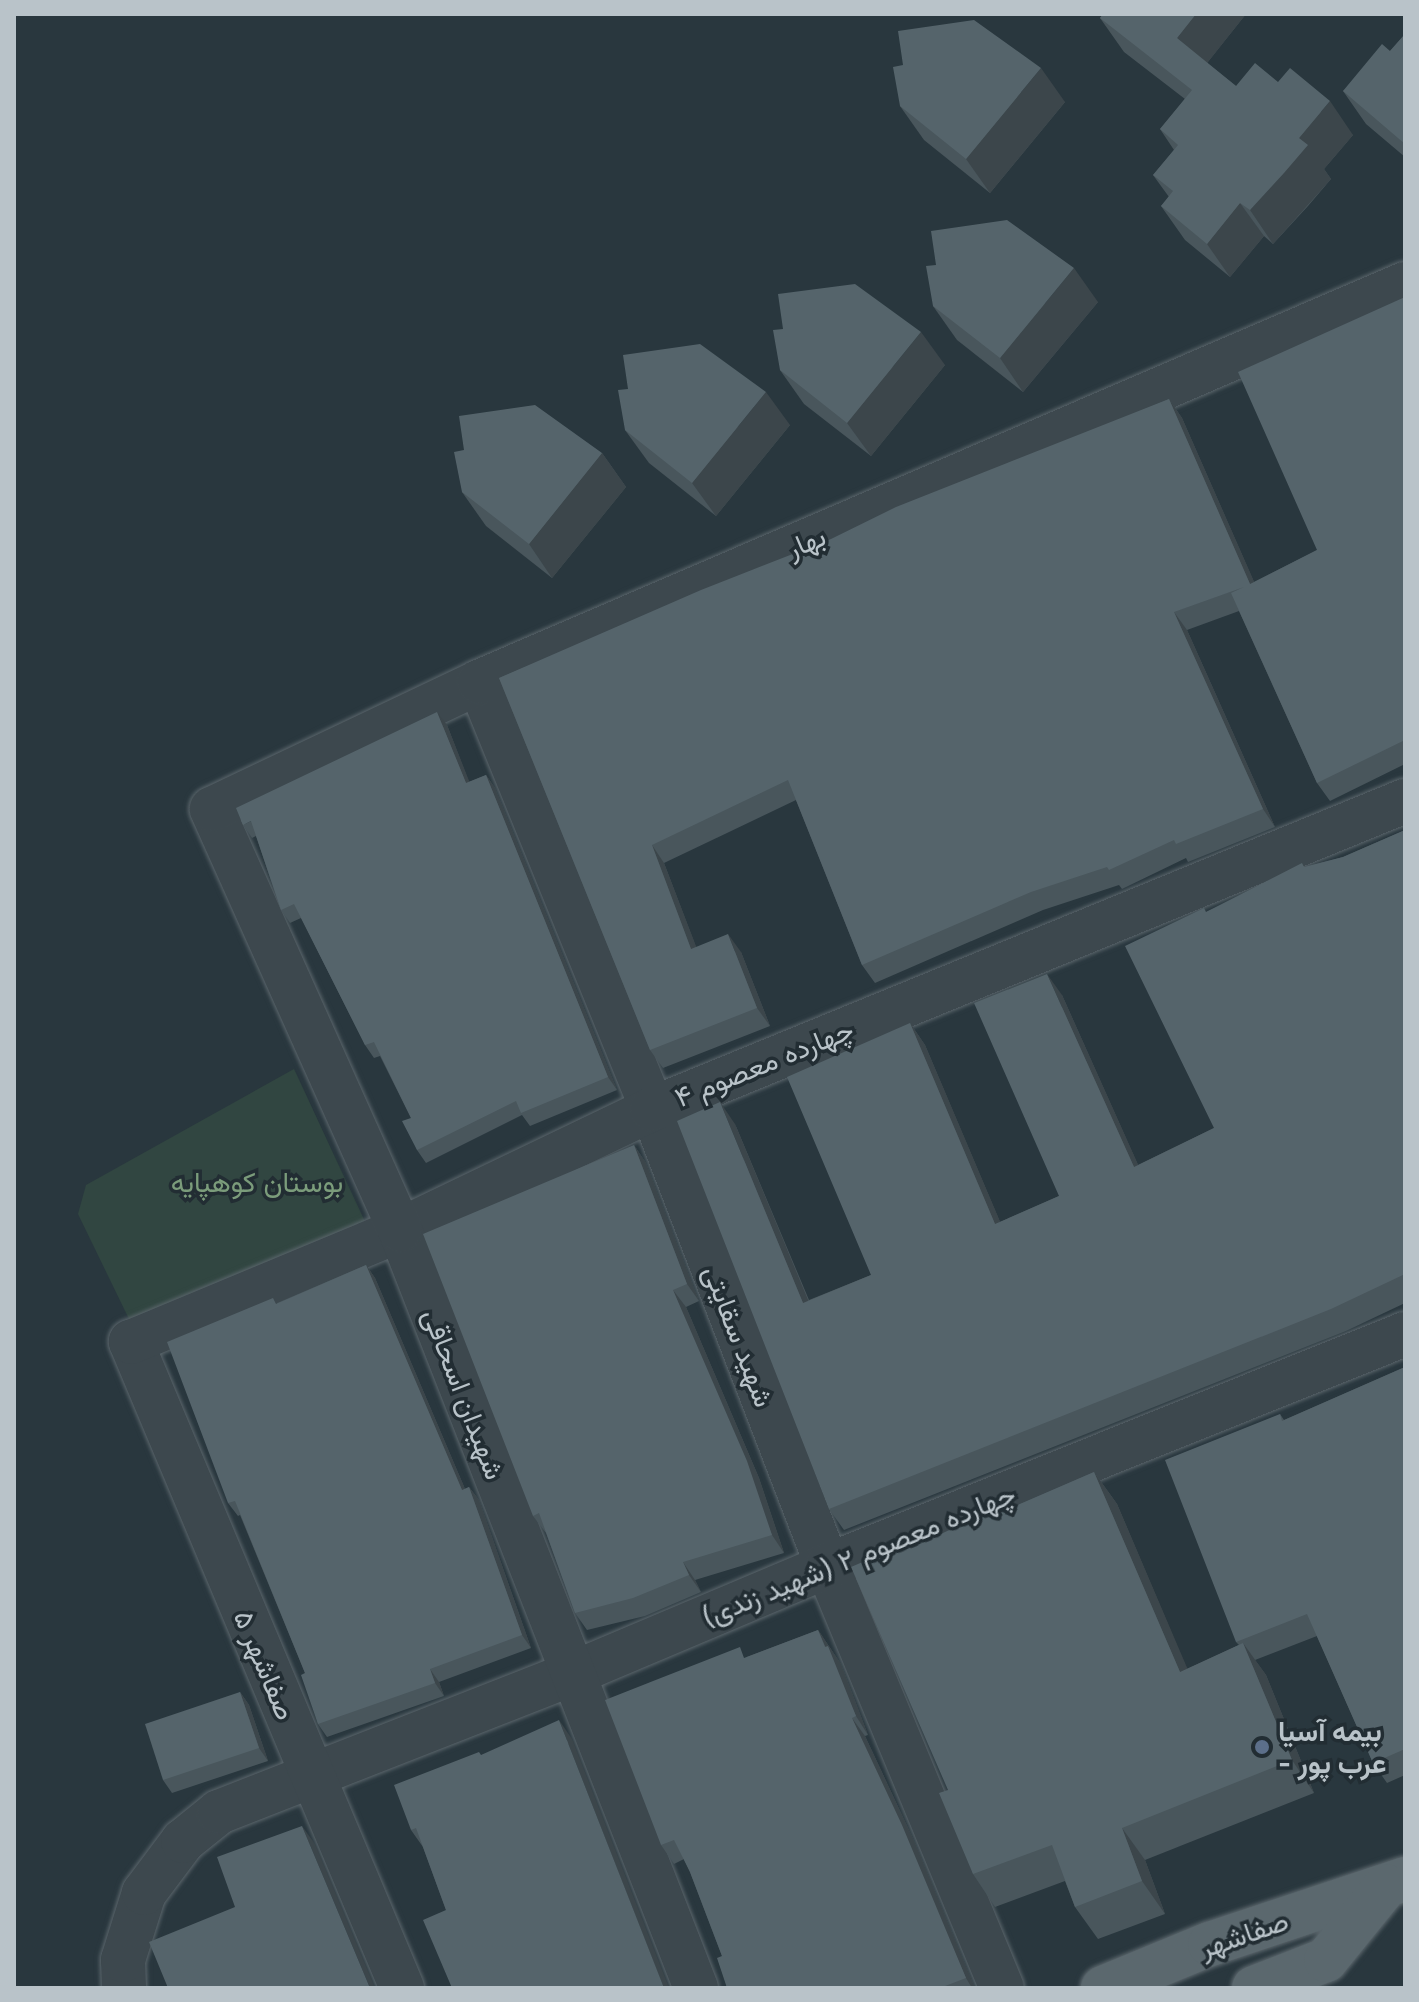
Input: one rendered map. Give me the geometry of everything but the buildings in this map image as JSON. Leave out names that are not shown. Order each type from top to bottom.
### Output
[{"type":"main road","name":"صفاشهر","points":[[1103,1988],[1210,1944],[1399,1883]]},
{"type":"main road","points":[[1254,1988],[1326,1960],[1399,1883]]},
{"type":"street","name":"بهار","points":[[212,809],[479,682],[1405,284]]},
{"type":"street","name":"شهید سقایتی","points":[[479,682],[652,1109],[827,1566],[1002,1988]]},
{"type":"street","name":"چهارده معصوم ۴","points":[[131,1342],[400,1230],[652,1109],[1405,801]]},
{"type":"street","name":"شهیدان اسحاقی","points":[[212,809],[400,1230],[696,1988]]},
{"type":"street","name":"چهارده معصوم ۲ (شهید زندی)","points":[[124,1988],[123,1960],[144,1893],[183,1841],[219,1812],[574,1673],[827,1566],[1405,1334]]},
{"type":"street","name":"صفاشهر ۵","points":[[131,1342],[402,1988]]},
{"type":"green space","name":"بوستان کوهپایه","points":[[294,1069],[367,1226],[129,1319],[78,1214],[86,1185]]},
{"type":"place","name":"بیمه آسیا - عرب پور","points":[[1262,1747]]}]
